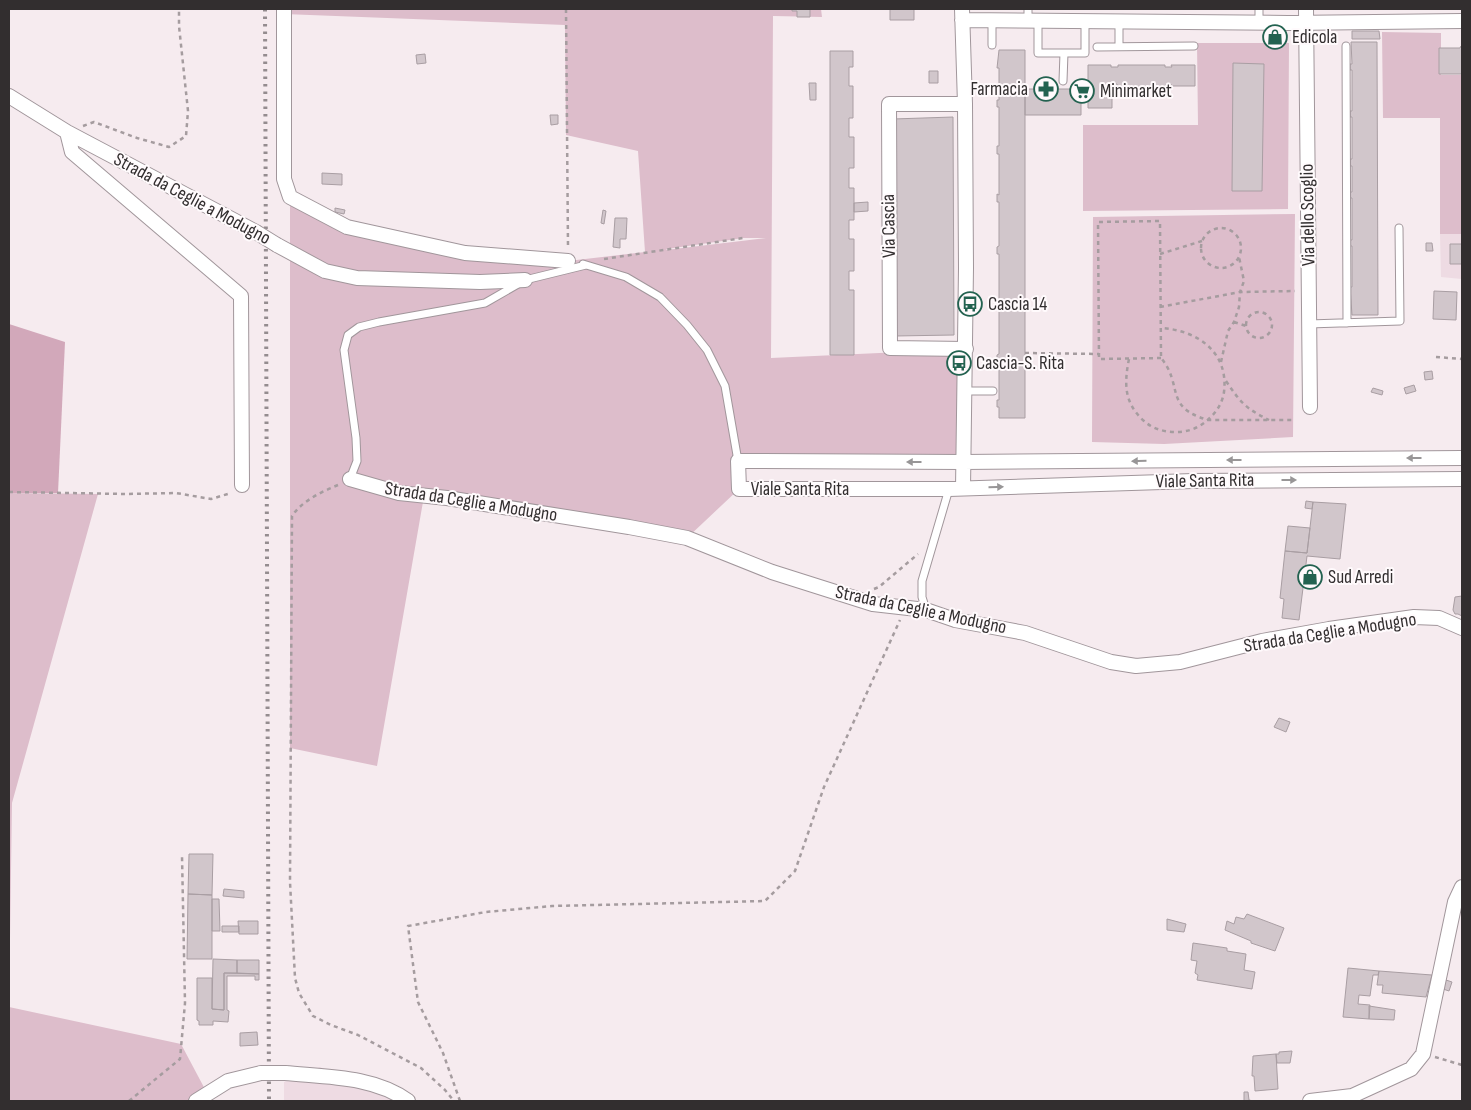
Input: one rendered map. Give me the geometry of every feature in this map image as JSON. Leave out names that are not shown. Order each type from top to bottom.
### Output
[{"type":"street","points":[[284,9],[284,180],[290,197],[347,227],[465,253],[568,261]]},
{"type":"street","name":"Via dello Scoglio","points":[[1306,9],[1310,407]]},
{"type":"street","points":[[956,488],[963,462],[966,349],[962,14],[992,21],[1031,17],[1085,22],[1119,22],[1259,16],[1306,23],[1462,21]]},
{"type":"street","name":"Strada da Ceglie a Modugno","points":[[9,96],[67,132],[256,232],[325,271],[357,278],[480,282],[525,280]]},
{"type":"street","name":"Via Cascia","points":[[964,104],[889,104],[890,348],[966,349]]},
{"type":"street","points":[[67,132],[72,152],[240,296],[242,485]]},
{"type":"street","name":"Viale Santa Rita","points":[[1462,458],[963,462],[738,461],[739,489],[956,488],[1190,481],[1462,479]]},
{"type":"street","points":[[1190,481],[1191,460]]},
{"type":"street","name":"Strada da Ceglie a Modugno","points":[[350,479],[399,493],[467,501],[687,538],[772,572],[873,604],[926,610],[955,620],[1025,633],[1111,662],[1136,666],[1180,662],[1262,641],[1329,629],[1414,618],[1439,618],[1462,628]]},
{"type":"street","points":[[1310,1101],[1352,1096],[1411,1069],[1423,1054],[1456,902],[1462,887]]},
{"type":"street","points":[[196,1101],[228,1081],[261,1073],[285,1073],[355,1080],[395,1092],[408,1101]]},
{"type":"lane","points":[[1031,17],[1038,53],[1085,53],[1085,22]]},
{"type":"lane","points":[[992,21],[992,45]]},
{"type":"lane","points":[[1119,22],[1119,47]]},
{"type":"lane","points":[[1097,47],[1194,46]]},
{"type":"lane","points":[[1346,46],[1347,323]]},
{"type":"lane","points":[[1063,81],[1064,53]]},
{"type":"lane","points":[[1309,324],[1400,321],[1399,228]]},
{"type":"lane","points":[[568,261],[586,264],[626,277],[660,297],[687,325],[707,350],[725,386],[738,461]]},
{"type":"lane","points":[[350,479],[357,461],[356,438],[344,350],[348,335],[359,327],[379,322],[485,304],[525,280],[586,264]]},
{"type":"lane","points":[[965,391],[993,392]]},
{"type":"lane","points":[[926,610],[922,597],[922,581],[956,488]]},
{"type":"path","points":[[67,132],[94,122],[137,138],[169,147],[186,136],[188,111],[178,26],[179,9]]},
{"type":"path","points":[[566,9],[568,261]]},
{"type":"path","points":[[1161,358],[1099,359],[1098,222],[1160,221],[1161,358],[1170,369],[1175,394],[1183,408],[1196,416],[1208,420],[1293,420]]},
{"type":"path","points":[[1160,254],[1202,241],[1211,231],[1220,228],[1233,232],[1241,243],[1239,257],[1229,267],[1222,268],[1211,265],[1203,256],[1201,249],[1202,241]]},
{"type":"path","points":[[586,264],[600,260],[742,238]]},
{"type":"path","points":[[1221,363],[1228,330],[1234,322],[1244,281],[1239,257]]},
{"type":"path","points":[[1160,307],[1240,292],[1294,291]]},
{"type":"path","points":[[1234,322],[1246,326],[1250,335],[1259,338],[1267,335],[1272,325],[1268,316],[1258,313],[1249,317],[1246,326]]},
{"type":"path","points":[[1129,359],[1126,374],[1127,397],[1134,412],[1150,426],[1164,432],[1182,432],[1194,429],[1215,413],[1223,398],[1225,380],[1221,363],[1213,351],[1200,340],[1182,330],[1160,328]]},
{"type":"path","points":[[1025,353],[1099,354]]},
{"type":"path","points":[[1436,357],[1462,359]]},
{"type":"path","points":[[1225,380],[1241,402],[1250,410],[1271,420]]},
{"type":"path","points":[[350,479],[323,491],[297,508],[292,516],[290,882],[295,978],[299,993],[313,1016],[358,1035],[421,1068],[454,1101]]},
{"type":"path","points":[[9,492],[176,493],[211,498],[236,492],[242,485]]},
{"type":"path","points":[[851,597],[879,588],[915,558],[921,550]]},
{"type":"path","points":[[460,1101],[443,1053],[418,1002],[408,926],[486,912],[552,906],[765,901],[795,871],[824,787],[905,607]]},
{"type":"path","points":[[129,1101],[180,1058],[185,1003],[182,856]]},
{"type":"path","points":[[1423,1054],[1462,1065]]},
{"type":"shaded area","points":[[284,9],[821,9],[822,17],[773,16],[771,358],[966,349],[963,462],[738,461],[739,489],[687,538],[424,496],[377,766],[290,748],[290,197],[347,227],[465,253],[568,261],[645,252],[638,151],[566,135],[565,25],[284,14]],"holes":[[[743,238],[766,238],[666,250]]]},
{"type":"shaded area","points":[[1382,32],[1441,33],[1441,75],[1462,75],[1462,234],[1440,234],[1440,118],[1383,118]]},
{"type":"shaded area","points":[[1197,43],[1289,43],[1288,209],[1083,211],[1083,125],[1198,125]]},
{"type":"shaded area","points":[[1295,214],[1293,437],[1164,444],[1092,442],[1093,217]]},
{"type":"shaded area","points":[[1440,234],[1462,234],[1462,279],[1441,277]]},
{"type":"shaded area","points":[[9,324],[65,342],[58,493],[9,493]]},
{"type":"shaded area","points":[[9,493],[98,494],[12,803],[9,1007]]},
{"type":"shaded area","points":[[9,1007],[181,1044],[207,1093],[197,1101],[9,1101]]},
{"type":"shaded area","points":[[320,1067],[394,1101],[284,1101],[284,1082]]},
{"type":"building","points":[[792,9],[810,9],[810,17],[797,17],[797,11],[792,11]]},
{"type":"building","points":[[890,9],[914,9],[914,20],[890,20]]},
{"type":"building","points":[[1352,31],[1379,31],[1380,39],[1352,39]]},
{"type":"building","points":[[1269,33],[1278,33],[1278,37],[1269,39]]},
{"type":"building","points":[[1351,42],[1377,42],[1378,315],[1352,315],[1350,287],[1352,287],[1352,246],[1350,246],[1350,240],[1352,240],[1352,198],[1350,198],[1350,192],[1352,192],[1352,166],[1350,166],[1350,159],[1352,159],[1352,117],[1350,117],[1350,111],[1352,111]]},
{"type":"building","points":[[1461,46],[1462,74],[1439,74],[1439,48],[1460,48]]},
{"type":"building","points":[[999,50],[1025,50],[1025,418],[999,418],[999,407],[997,407],[997,400],[999,400],[999,362],[997,362],[997,355],[999,354],[999,310],[997,310],[997,303],[999,303],[999,254],[997,254],[997,247],[999,246],[999,202],[997,202],[997,194],[999,195],[999,154],[997,154],[997,146],[999,146],[999,107],[997,107],[997,100],[999,100],[999,68],[997,68]]},
{"type":"building","points":[[830,51],[853,51],[853,67],[849,67],[849,86],[853,86],[853,118],[849,118],[849,137],[854,137],[854,168],[849,168],[849,188],[854,188],[854,220],[849,220],[849,239],[854,239],[854,271],[849,271],[849,290],[854,290],[854,355],[830,355]]},
{"type":"building","points":[[425,54],[426,63],[417,64],[416,55]]},
{"type":"building","points":[[1233,63],[1264,64],[1262,191],[1232,191]]},
{"type":"building","points":[[1088,65],[1111,65],[1111,67],[1118,67],[1118,65],[1165,65],[1165,67],[1172,67],[1171,65],[1195,65],[1195,86],[1171,86],[1171,84],[1166,84],[1166,86],[1117,87],[1117,84],[1112,84],[1112,108],[1088,108]]},
{"type":"building","points":[[929,71],[938,71],[938,83],[929,83]]},
{"type":"building","points":[[809,83],[816,83],[816,100],[810,100]]},
{"type":"building","points":[[1025,89],[1081,89],[1081,115],[1025,115]]},
{"type":"building","points":[[550,115],[558,115],[558,124],[551,125]]},
{"type":"building","points":[[953,117],[954,335],[895,336],[893,119]]},
{"type":"building","points":[[322,173],[342,174],[342,185],[322,184]]},
{"type":"building","points":[[868,202],[868,211],[854,212],[854,203]]},
{"type":"building","points":[[335,208],[345,210],[344,214],[335,212]]},
{"type":"building","points":[[603,210],[606,211],[604,224],[601,223]]},
{"type":"building","points":[[615,218],[627,218],[626,239],[620,239],[620,248],[613,247]]},
{"type":"building","points":[[1426,243],[1432,243],[1433,251],[1426,251]]},
{"type":"building","points":[[1450,244],[1462,244],[1462,264],[1450,264]]},
{"type":"building","points":[[1434,291],[1457,292],[1456,320],[1433,319]]},
{"type":"building","points":[[1432,371],[1433,379],[1425,380],[1424,372]]},
{"type":"building","points":[[1414,385],[1416,391],[1406,394],[1404,388]]},
{"type":"building","points":[[1373,388],[1383,391],[1382,395],[1371,392]]},
{"type":"building","points":[[1306,501],[1313,502],[1312,509],[1305,508]]},
{"type":"building","points":[[1313,502],[1346,504],[1340,559],[1307,556],[1299,620],[1282,618],[1284,599],[1280,598],[1285,551],[1307,553]]},
{"type":"building","points":[[1288,526],[1310,528],[1307,553],[1285,551]]},
{"type":"building","points":[[1462,596],[1462,616],[1455,614],[1453,610],[1455,597]]},
{"type":"building","points":[[1279,718],[1290,722],[1286,732],[1274,727]]},
{"type":"building","points":[[189,854],[213,854],[212,895],[188,894]]},
{"type":"building","points":[[224,889],[244,891],[244,898],[223,896]]},
{"type":"building","points":[[188,894],[212,895],[212,959],[187,959]]},
{"type":"building","points":[[212,899],[219,899],[220,931],[212,931]]},
{"type":"building","points":[[1247,914],[1284,928],[1275,951],[1251,943],[1251,941],[1225,930],[1227,921],[1234,924],[1236,917],[1244,919]]},
{"type":"building","points":[[1167,919],[1186,924],[1184,932],[1167,930]]},
{"type":"building","points":[[238,921],[258,921],[258,934],[239,934]]},
{"type":"building","points":[[222,926],[239,926],[239,932],[222,932]]},
{"type":"building","points":[[1193,943],[1227,948],[1227,951],[1246,954],[1244,970],[1255,972],[1252,989],[1197,980],[1198,975],[1195,973],[1197,961],[1191,960]]},
{"type":"building","points":[[213,959],[237,960],[237,973],[224,973],[224,1010],[212,1009]]},
{"type":"building","points":[[237,960],[259,960],[259,974],[237,973]]},
{"type":"building","points":[[1348,968],[1379,971],[1378,975],[1373,975],[1370,996],[1359,995],[1358,1004],[1370,1005],[1369,1019],[1343,1017]]},
{"type":"building","points":[[1379,971],[1432,975],[1426,997],[1382,993],[1383,985],[1377,985]]},
{"type":"building","points":[[224,973],[259,974],[259,980],[255,980],[255,976],[227,976],[228,1022],[213,1021],[213,1025],[199,1025],[197,1020],[197,978],[212,978],[212,1009],[224,1010]]},
{"type":"building","points":[[1446,980],[1452,982],[1449,991],[1443,989]]},
{"type":"building","points":[[1369,1006],[1395,1010],[1394,1020],[1369,1019]]},
{"type":"building","points":[[257,1032],[258,1045],[240,1046],[240,1033]]},
{"type":"building","points":[[1292,1051],[1290,1063],[1277,1063],[1276,1054]]},
{"type":"building","points":[[1276,1054],[1278,1089],[1255,1091],[1254,1076],[1252,1076],[1253,1056]]},
{"type":"building","points":[[1244,1092],[1248,1092],[1249,1100],[1253,1101],[1244,1101]]},
{"type":"railway","points":[[265,9],[269,1101]]},
{"type":"place","name":"Edicola","points":[[1275,37]]},
{"type":"place","name":"Farmacia","points":[[1046,89]]},
{"type":"place","name":"Minimarket","points":[[1082,91]]},
{"type":"place","name":"Cascia 14","points":[[970,304]]},
{"type":"place","name":"Cascia-S. Rita","points":[[959,363]]},
{"type":"place","name":"Sud Arredi","points":[[1310,577]]}]
